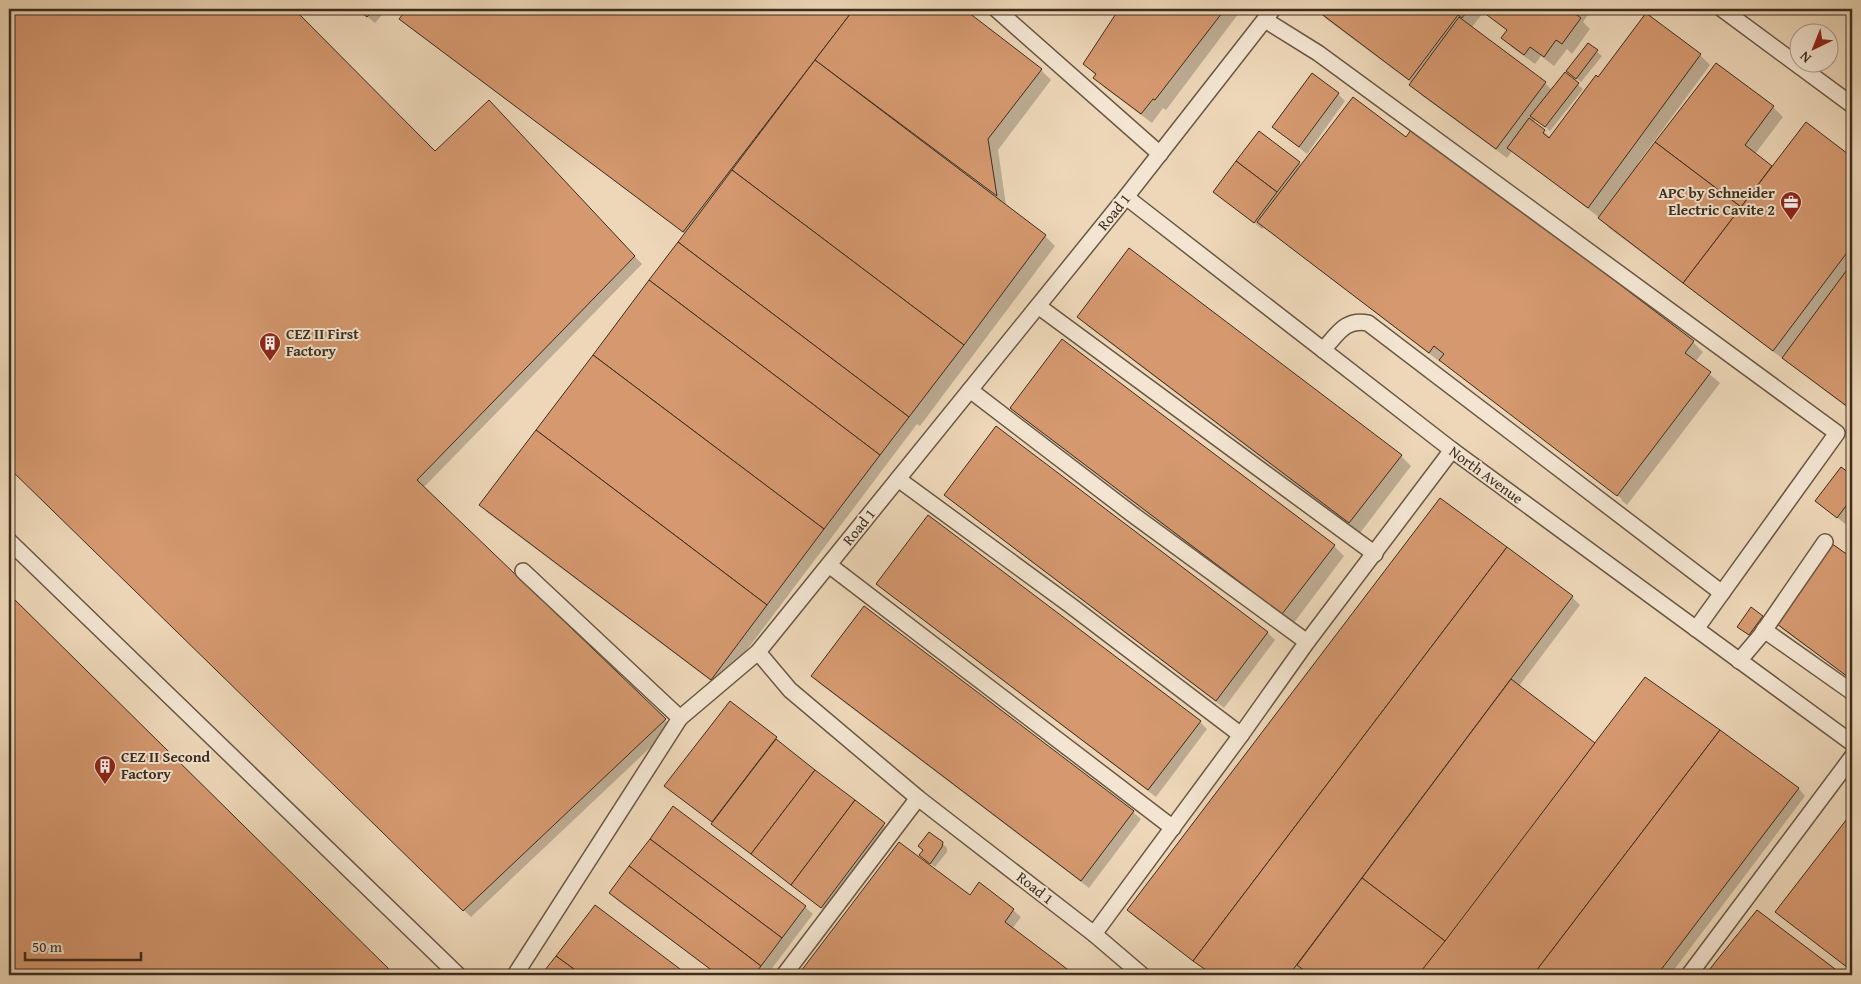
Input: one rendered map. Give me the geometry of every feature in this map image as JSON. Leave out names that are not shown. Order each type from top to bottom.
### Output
[{"type":"street","points":[[996,9],[1160,154]]},
{"type":"street","points":[[1722,9],[1852,104]]},
{"type":"street","points":[[1269,14],[1318,53],[1836,433],[1696,629]]},
{"type":"street","name":"Road 1","points":[[1142,975],[1094,934],[918,798],[790,690],[758,652],[1126,197],[1269,14]]},
{"type":"street","name":"North Avenue","points":[[1126,197],[1452,450],[1852,744]]},
{"type":"street","points":[[1038,306],[1375,554]]},
{"type":"street","points":[[1323,350],[1348,323],[1360,321],[1368,323],[1722,593]]},
{"type":"street","points":[[970,390],[1132,514],[1307,642]]},
{"type":"street","points":[[1094,934],[1307,642],[1452,450]]},
{"type":"street","points":[[898,479],[1070,605],[1241,735]]},
{"type":"street","points":[[9,542],[458,975]]},
{"type":"street","points":[[1740,661],[1764,630],[1825,542]]},
{"type":"street","points":[[829,565],[1172,828]]},
{"type":"street","points":[[523,571],[680,718]]},
{"type":"street","points":[[1764,630],[1852,692]]},
{"type":"street","points":[[515,975],[680,718],[758,652]]},
{"type":"street","points":[[1689,975],[1852,757]]},
{"type":"street","points":[[784,975],[918,798]]},
{"type":"building","name":"CEZ II First Factory","points":[[9,9],[294,9],[435,151],[489,100],[635,256],[417,480],[666,719],[463,911],[9,468]]},
{"type":"building","points":[[357,9],[374,9],[367,17]]},
{"type":"building","points":[[407,9],[854,9],[683,232],[399,19]]},
{"type":"building","points":[[854,9],[964,9],[1042,69],[988,139],[997,196],[815,60]]},
{"type":"building","points":[[1119,9],[1225,9],[1155,100],[1153,99],[1141,114],[1093,78],[1096,74],[1083,64]]},
{"type":"building","points":[[1315,9],[1469,9],[1462,18],[1458,15],[1409,80]]},
{"type":"building","points":[[1479,9],[1576,9],[1573,12],[1581,18],[1562,44],[1556,40],[1544,57],[1530,47],[1524,55],[1501,38],[1507,30]]},
{"type":"building","points":[[1646,13],[1701,54],[1588,208],[1507,148],[1529,118],[1545,130],[1543,133],[1549,138]]},
{"type":"building","points":[[1459,17],[1546,82],[1496,149],[1409,85]]},
{"type":"building","points":[[1588,43],[1598,50],[1576,79],[1566,71]]},
{"type":"building","points":[[815,60],[1046,235],[964,345],[732,170]]},
{"type":"building","points":[[1716,63],[1774,106],[1745,145],[1772,166],[1741,207],[1655,142]]},
{"type":"building","points":[[1565,72],[1579,83],[1545,127],[1530,116]]},
{"type":"building","points":[[1312,73],[1339,93],[1299,147],[1272,127]]},
{"type":"building","points":[[1353,97],[1406,137],[1413,127],[1694,341],[1685,353],[1711,372],[1617,496],[1439,360],[1444,354],[1434,346],[1429,353],[1257,222]]},
{"type":"building","points":[[1806,122],[1852,157],[1852,246],[1773,351],[1683,283]]},
{"type":"building","points":[[1259,131],[1300,162],[1277,192],[1236,161]]},
{"type":"building","points":[[1655,142],[1741,207],[1683,283],[1598,218]]},
{"type":"building","points":[[1236,161],[1277,192],[1254,223],[1213,192]]},
{"type":"building","points":[[732,170],[964,345],[909,417],[678,242]]},
{"type":"building","points":[[678,242],[909,417],[880,455],[649,280]]},
{"type":"building","points":[[1129,248],[1402,455],[1349,523],[1077,317]]},
{"type":"building","points":[[1852,263],[1852,410],[1782,358]]},
{"type":"building","points":[[649,280],[880,455],[824,529],[593,355]]},
{"type":"building","points":[[1062,339],[1335,545],[1282,614],[1010,408]]},
{"type":"building","points":[[593,355],[824,529],[767,605],[536,430]]},
{"type":"building","points":[[996,426],[1268,632],[1216,701],[944,495]]},
{"type":"building","points":[[536,430],[767,605],[711,680],[479,505]]},
{"type":"building","points":[[1841,467],[1852,475],[1852,498],[1837,518],[1815,501]]},
{"type":"building","points":[[1440,498],[1507,547],[1193,961],[1127,910]]},
{"type":"building","points":[[928,515],[1201,721],[1148,790],[876,584]]},
{"type":"building","points":[[1831,543],[1852,558],[1852,680],[1773,621]]},
{"type":"building","points":[[1507,547],[1573,596],[1289,975],[1213,975],[1193,961]]},
{"type":"building","name":"CEZ II Second Factory","points":[[9,594],[395,975],[9,975]]},
{"type":"building","points":[[864,606],[1134,811],[1081,881],[811,676]]},
{"type":"building","points":[[1751,607],[1763,616],[1749,635],[1737,627]]},
{"type":"building","points":[[1645,677],[1720,730],[1533,975],[1418,975]]},
{"type":"building","points":[[1511,679],[1595,743],[1445,941],[1362,878]]},
{"type":"building","points":[[730,701],[777,737],[712,822],[664,786]]},
{"type":"building","points":[[1720,730],[1799,788],[1657,975],[1533,975]]},
{"type":"building","points":[[776,739],[815,770],[751,854],[711,824]]},
{"type":"building","points":[[815,770],[855,800],[791,885],[751,854]]},
{"type":"building","points":[[855,800],[885,823],[821,908],[791,885]]},
{"type":"building","points":[[673,806],[806,906],[782,938],[650,839]]},
{"type":"building","points":[[1850,815],[1852,817],[1852,971],[1775,912]]},
{"type":"building","points":[[929,832],[943,842],[942,847],[930,864],[919,855],[923,850],[918,846]]},
{"type":"building","points":[[650,839],[782,938],[761,966],[629,866]]},
{"type":"building","points":[[899,842],[970,895],[979,882],[1014,909],[1005,922],[1075,975],[798,975]]},
{"type":"building","points":[[629,866],[761,966],[754,975],[718,975],[609,893]]},
{"type":"building","points":[[1362,878],[1445,941],[1418,975],[1310,975],[1297,965]]},
{"type":"building","points":[[595,905],[688,975],[582,975],[556,956]]},
{"type":"building","points":[[1757,910],[1843,975],[1705,975]]},
{"type":"building","points":[[556,956],[582,975],[541,975]]},
{"type":"place","name":"APC by Schneider Electric Cavite 2","points":[[1791,221]]},
{"type":"place","name":"CEZ II First Factory","points":[[270,362]]},
{"type":"place","name":"CEZ II Second Factory","points":[[105,785]]}]
